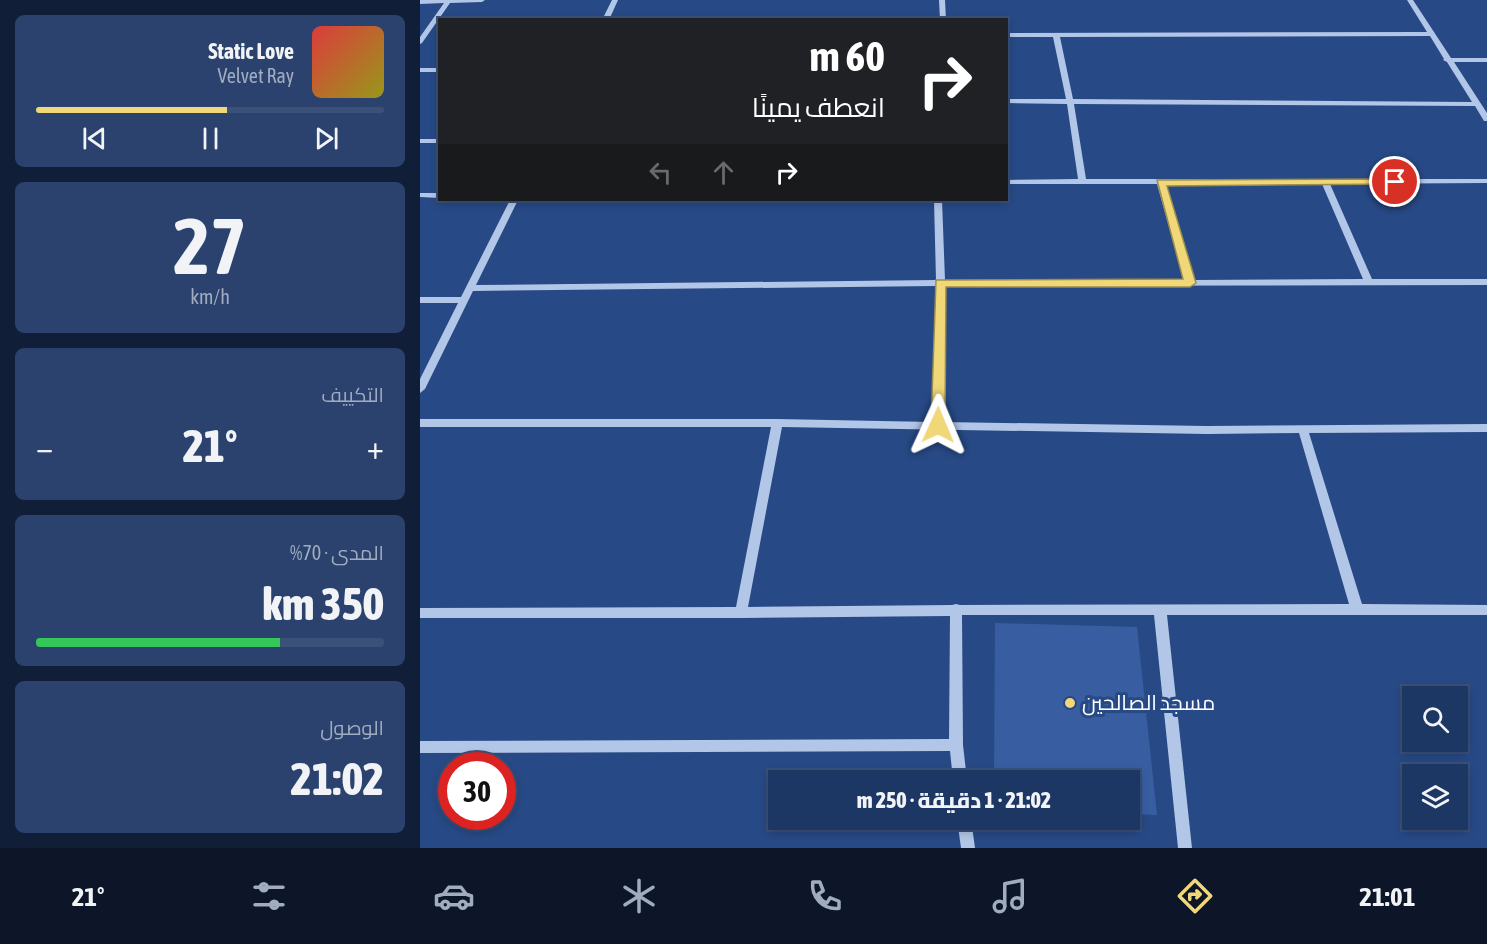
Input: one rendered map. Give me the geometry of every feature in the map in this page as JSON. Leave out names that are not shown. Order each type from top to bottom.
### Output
[{"type":"street","points":[[420,2],[482,0]]},
{"type":"street","points":[[606,18],[615,0]]},
{"type":"street","points":[[942,0],[943,18]]},
{"type":"street","points":[[1410,0],[1487,119]]},
{"type":"street","points":[[420,42],[448,1]]},
{"type":"street","points":[[1008,34],[1430,34]]},
{"type":"street","points":[[1056,35],[1070,102],[1082,182]]},
{"type":"street","points":[[1447,60],[1487,60]]},
{"type":"street","points":[[420,70],[438,70]]},
{"type":"street","points":[[1008,101],[1477,104]]},
{"type":"street","points":[[420,141],[438,141]]},
{"type":"street","points":[[1008,182],[1487,181]]},
{"type":"street","points":[[1161,183],[1190,283]]},
{"type":"street","points":[[1326,183],[1369,282]]},
{"type":"street","points":[[420,195],[438,195]]},
{"type":"street","points":[[420,389],[462,300],[513,201]]},
{"type":"street","points":[[938,201],[940,283],[938,425]]},
{"type":"street","points":[[469,288],[940,283],[1487,282]]},
{"type":"street","points":[[420,300],[462,300]]},
{"type":"street","points":[[420,423],[777,423],[1303,430],[1487,428]]},
{"type":"street","points":[[741,613],[777,423]]},
{"type":"street","points":[[1303,430],[1357,609]]},
{"type":"street","points":[[956,609],[956,745],[959,770]]},
{"type":"street","points":[[420,613],[741,613],[956,609],[1487,610]]},
{"type":"street","points":[[1160,609],[1185,848]]},
{"type":"street","points":[[420,747],[956,745]]},
{"type":"street","points":[[966,830],[968,848]]},
{"type":"building","name":"مسجد الصالحين","points":[[995,623],[1137,627],[1157,815],[1140,814],[1140,770],[994,770]]},
{"type":"place","name":"مسجد الصالحين","points":[[1070,703]]},
{"type":"route","points":[[938,425],[940,283],[1190,283],[1161,183],[1395,182]]}]
